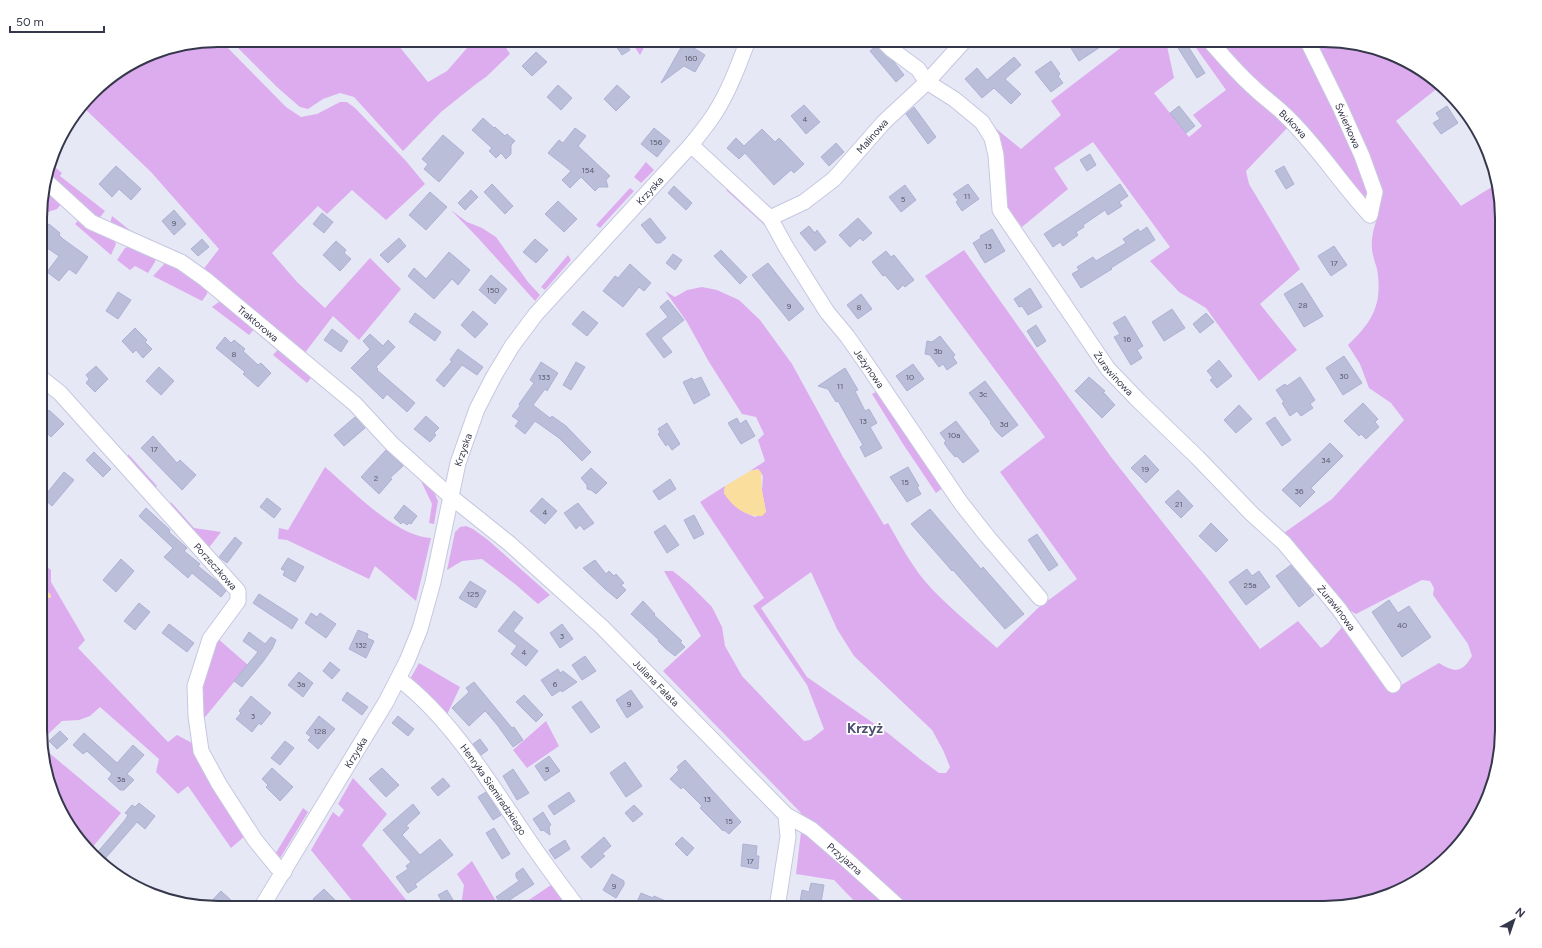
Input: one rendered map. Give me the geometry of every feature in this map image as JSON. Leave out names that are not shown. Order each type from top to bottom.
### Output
[{"type":"street","name":"Krzyska","points":[[265,901],[399,679],[420,628],[433,582],[458,463],[476,409],[494,376],[512,346],[536,314],[691,145],[716,112],[741,60],[746,47]]},
{"type":"street","name":"Żurawinowa","points":[[888,47],[918,69],[927,82],[954,99],[982,122],[992,138],[996,155],[1000,210],[1108,369],[1252,514],[1284,543],[1339,609],[1393,685]]},
{"type":"street","name":"Malinowa","points":[[770,218],[804,202],[834,179],[884,122],[927,82],[959,47]]},
{"type":"street","name":"Bukowa","points":[[1215,47],[1246,81],[1290,120],[1314,146],[1351,194],[1370,215]]},
{"type":"street","name":"Świerkowa","points":[[1310,47],[1362,156],[1375,192],[1370,215]]},
{"type":"street","name":"Jeżynowa","points":[[691,145],[770,218],[786,247],[827,312],[864,360],[961,502],[987,536],[1040,598]]},
{"type":"street","name":"Traktorowa","points":[[50,185],[91,222],[180,262],[205,278],[355,404],[392,444],[450,496]]},
{"type":"street","name":"Porzeczkowa","points":[[47,382],[60,393],[238,591],[238,601],[210,638],[195,686],[196,716],[201,750],[219,784],[255,840],[277,867],[284,872]]},
{"type":"street","name":"Juliana Fałata","points":[[450,496],[510,544],[602,627],[786,815]]},
{"type":"street","name":"Henryka Siemiradzkiego","points":[[399,679],[413,690],[449,728],[500,797],[545,865],[573,901]]},
{"type":"street","points":[[779,901],[788,837],[786,815]]},
{"type":"street","name":"Przyjazna","points":[[786,815],[811,829],[892,901]]},
{"type":"shaded area","points":[[227,47],[286,107],[301,117],[317,114],[340,102],[347,102],[355,108],[406,161],[425,184],[386,220],[352,190],[327,214],[318,206],[272,253],[297,282],[325,308],[370,258],[401,289],[359,340],[333,316],[304,354],[202,271],[219,249],[151,172],[86,109],[105,89],[114,82],[132,70],[163,56],[196,48]]},
{"type":"shaded area","points":[[237,47],[400,47],[428,82],[447,71],[468,47],[506,47],[510,54],[486,77],[441,112],[403,151],[354,97],[340,93],[323,99],[308,109],[300,107],[278,88]]},
{"type":"shaded area","points":[[635,47],[644,47],[640,55]]},
{"type":"shaded area","points":[[1122,47],[1167,47],[1174,78],[1154,93],[1189,137],[1202,126],[1193,115],[1226,90],[1195,47],[1210,47],[1289,126],[1246,171],[1249,184],[1300,269],[1260,304],[1297,350],[1259,381],[1206,308],[1179,292],[1150,261],[1170,247],[1093,142],[1054,168],[1068,189],[1022,227],[1006,206],[989,123],[1021,149],[1061,115],[1051,101]]},
{"type":"shaded area","points":[[1222,47],[1346,48],[1379,56],[1410,70],[1437,89],[1396,121],[1461,206],[1492,187],[1495,207],[1494,752],[1492,764],[1482,796],[1472,816],[1460,834],[1437,859],[1410,878],[1379,892],[1358,898],[1335,901],[902,901],[879,880],[798,816],[801,813],[663,671],[701,636],[664,571],[673,571],[689,584],[712,607],[722,627],[725,646],[742,676],[804,741],[810,740],[824,729],[807,685],[753,606],[764,598],[700,502],[725,486],[724,493],[730,501],[741,510],[755,517],[766,512],[762,491],[763,476],[758,469],[750,471],[765,461],[758,440],[764,434],[756,417],[742,414],[709,362],[687,322],[665,291],[675,297],[687,290],[702,287],[717,290],[739,300],[760,320],[792,364],[843,457],[884,525],[888,523],[919,573],[932,589],[997,648],[1038,608],[1077,579],[1000,472],[1045,437],[925,276],[964,250],[1111,457],[1210,582],[1260,649],[1298,621],[1321,648],[1328,643],[1344,625],[1391,691],[1439,663],[1454,670],[1458,670],[1465,666],[1472,656],[1468,644],[1433,595],[1434,588],[1430,581],[1422,580],[1356,614],[1344,607],[1281,535],[1332,499],[1404,420],[1391,403],[1369,388],[1360,364],[1348,345],[1364,328],[1374,312],[1377,303],[1377,269],[1373,257],[1372,241],[1377,219],[1321,147]],"holes":[[[811,572],[837,629],[854,656],[932,730],[950,767],[946,773],[939,773],[889,734],[807,677],[761,608]]]},
{"type":"shaded area","points":[[646,162],[654,170],[641,183],[634,177]]},
{"type":"shaded area","points":[[55,167],[62,173],[60,176],[105,211],[98,220],[51,180]]},
{"type":"shaded area","points":[[731,187],[759,212],[771,231],[726,190]]},
{"type":"shaded area","points":[[630,188],[634,191],[600,228],[596,225]]},
{"type":"shaded area","points":[[49,190],[63,202],[57,209],[47,213]]},
{"type":"shaded area","points":[[451,210],[467,222],[482,228],[496,237],[528,282],[540,295],[535,301],[479,239]]},
{"type":"shaded area","points":[[112,216],[141,239],[109,227]]},
{"type":"shaded area","points":[[80,218],[114,240],[116,244],[111,255],[75,224]]},
{"type":"shaded area","points":[[132,246],[156,256],[155,262],[148,273],[135,266],[130,270],[117,260],[125,248]]},
{"type":"shaded area","points":[[568,255],[571,260],[545,290],[541,287]]},
{"type":"shaded area","points":[[166,262],[208,287],[207,294],[202,301],[153,276]]},
{"type":"shaded area","points":[[220,301],[256,327],[249,335],[212,307]]},
{"type":"shaded area","points":[[280,347],[314,374],[307,383],[273,355]]},
{"type":"shaded area","points":[[880,390],[944,487],[936,493],[872,394]]},
{"type":"shaded area","points":[[128,454],[157,486],[153,490],[128,459]]},
{"type":"shaded area","points":[[325,467],[361,499],[389,521],[417,535],[431,538],[416,601],[375,566],[369,579],[287,540],[278,539],[279,528],[288,530]]},
{"type":"shaded area","points":[[758,469],[761,472],[762,491],[766,512],[762,516],[750,515],[740,510],[724,493],[725,486],[750,471]]},
{"type":"shaded area","points":[[422,475],[436,489],[434,492],[438,501],[434,524],[429,523],[432,504],[419,478]]},
{"type":"shaded area","points":[[171,502],[194,528],[221,532],[208,549],[170,508]]},
{"type":"shaded area","points":[[466,526],[473,529],[488,540],[550,595],[538,604],[482,559],[462,561],[447,570],[455,532],[460,527]]},
{"type":"shaded area","points":[[47,567],[51,570],[51,582],[85,640],[78,648],[168,742],[177,735],[194,744],[245,836],[231,848],[188,786],[178,794],[156,772],[159,759],[100,707],[90,716],[79,720],[62,721],[47,735]]},
{"type":"shaded area","points":[[216,637],[248,665],[201,722],[200,690]]},
{"type":"shaded area","points":[[419,663],[460,687],[445,719],[409,681]]},
{"type":"shaded area","points":[[546,721],[559,746],[527,768],[513,750]]},
{"type":"shaded area","points":[[48,752],[121,813],[93,847],[70,816],[59,792],[50,764]]},
{"type":"shaded area","points":[[353,778],[387,814],[362,845],[407,901],[352,901],[311,850],[333,812],[339,817],[344,810],[338,804]]},
{"type":"shaded area","points":[[303,808],[308,812],[279,860],[274,856]]},
{"type":"shaded area","points":[[801,832],[808,834],[884,901],[854,901],[834,880],[796,874]]},
{"type":"shaded area","points":[[472,861],[496,901],[462,901],[464,885],[457,874]]},
{"type":"shaded area","points":[[554,883],[568,901],[527,901]]},
{"type":"building","points":[[617,47],[628,47],[630,50],[622,55]]},
{"type":"building","points":[[681,47],[692,47],[705,55],[695,72],[684,66],[661,83]]},
{"type":"building","points":[[877,47],[894,62],[904,75],[896,82],[870,51]]},
{"type":"building","points":[[1070,47],[1100,47],[1079,61]]},
{"type":"building","points":[[1189,47],[1205,73],[1197,78],[1178,48]]},
{"type":"building","points":[[536,52],[547,62],[532,76],[522,66]]},
{"type":"building","points":[[1014,57],[1021,65],[1005,79],[1021,94],[1011,104],[994,88],[982,98],[965,79],[977,68],[987,80]]},
{"type":"building","points":[[1051,61],[1060,74],[1058,76],[1063,83],[1051,92],[1035,72]]},
{"type":"building","points":[[558,85],[572,98],[561,110],[547,97]]},
{"type":"building","points":[[617,85],[630,97],[616,111],[604,99]]},
{"type":"building","points":[[804,105],[820,122],[806,134],[791,116]]},
{"type":"building","points":[[1179,106],[1195,126],[1186,133],[1170,113]]},
{"type":"building","points":[[1447,106],[1458,123],[1441,134],[1433,123],[1440,119],[1436,113]]},
{"type":"building","points":[[914,107],[936,137],[928,144],[906,114]]},
{"type":"building","points":[[483,118],[505,136],[507,134],[515,141],[511,145],[511,154],[506,159],[501,153],[496,158],[489,151],[492,148],[472,130]]},
{"type":"building","points":[[575,128],[586,136],[578,146],[610,176],[606,180],[608,187],[599,187],[595,191],[581,177],[570,188],[562,180],[571,171],[548,153],[559,140],[563,143]]},
{"type":"building","points":[[654,128],[670,141],[657,157],[641,144]]},
{"type":"building","points":[[762,129],[775,142],[779,138],[804,164],[794,173],[791,170],[774,185],[745,153],[739,159],[727,148],[736,138],[744,146]]},
{"type":"building","points":[[443,135],[464,153],[439,182],[424,169],[428,164],[422,159]]},
{"type":"building","points":[[836,143],[844,152],[829,166],[821,157]]},
{"type":"building","points":[[1090,154],[1096,165],[1087,171],[1080,160]]},
{"type":"building","points":[[116,166],[141,189],[131,200],[119,189],[112,197],[99,184]]},
{"type":"building","points":[[1284,166],[1294,184],[1286,189],[1275,171]]},
{"type":"building","points":[[492,184],[513,206],[505,214],[484,192]]},
{"type":"building","points":[[968,184],[979,199],[962,211],[956,202],[958,200],[953,194]]},
{"type":"building","points":[[1120,184],[1128,196],[1119,202],[1122,206],[1108,215],[1105,210],[1083,225],[1084,227],[1076,232],[1078,235],[1063,246],[1060,242],[1053,247],[1044,234]]},
{"type":"building","points":[[905,185],[916,200],[901,212],[889,197]]},
{"type":"building","points":[[674,186],[692,203],[686,210],[668,193]]},
{"type":"building","points":[[471,190],[478,197],[465,210],[458,203]]},
{"type":"building","points":[[430,192],[447,207],[426,230],[409,215]]},
{"type":"building","points":[[558,201],[577,219],[564,232],[545,214]]},
{"type":"building","points":[[174,210],[186,224],[174,235],[162,221]]},
{"type":"building","points":[[322,213],[333,222],[324,233],[313,224]]},
{"type":"building","points":[[650,218],[666,238],[660,243],[656,243],[641,225]]},
{"type":"building","points":[[858,218],[872,233],[863,241],[860,238],[850,247],[839,235]]},
{"type":"building","points":[[49,224],[60,233],[59,235],[63,239],[88,257],[76,274],[69,269],[59,281],[47,272],[59,256],[47,248],[47,227]]},
{"type":"building","points":[[809,226],[815,233],[817,230],[826,242],[815,251],[800,233]]},
{"type":"building","points":[[1147,227],[1155,240],[1081,288],[1072,274],[1079,270],[1077,267],[1093,257],[1096,261],[1126,243],[1123,239],[1138,229],[1140,232]]},
{"type":"building","points":[[992,229],[1005,251],[985,263],[973,243],[981,238],[980,236]]},
{"type":"building","points":[[399,238],[406,246],[388,263],[380,255]]},
{"type":"building","points":[[202,239],[209,247],[198,256],[191,249]]},
{"type":"building","points":[[535,239],[548,250],[536,263],[523,252]]},
{"type":"building","points":[[336,241],[346,250],[344,253],[351,259],[340,271],[323,255]]},
{"type":"building","points":[[1334,246],[1347,265],[1331,276],[1318,256]]},
{"type":"building","points":[[721,250],[747,277],[740,284],[714,256]]},
{"type":"building","points":[[886,251],[891,257],[894,255],[914,280],[905,287],[903,285],[898,290],[885,275],[883,276],[872,262]]},
{"type":"building","points":[[449,252],[470,270],[458,285],[452,279],[434,299],[408,276],[414,268],[426,279]]},
{"type":"building","points":[[673,254],[682,260],[675,270],[666,263]]},
{"type":"building","points":[[768,263],[804,309],[789,321],[752,275]]},
{"type":"building","points":[[630,264],[651,283],[644,291],[639,287],[623,307],[603,291],[615,276],[618,278]]},
{"type":"building","points":[[491,275],[507,289],[495,304],[479,290]]},
{"type":"building","points":[[1302,283],[1323,316],[1304,327],[1284,294]]},
{"type":"building","points":[[1030,288],[1042,307],[1028,315],[1022,306],[1019,307],[1014,299]]},
{"type":"building","points":[[118,292],[131,300],[118,319],[106,311]]},
{"type":"building","points":[[861,294],[872,309],[858,319],[847,305]]},
{"type":"building","points":[[668,300],[684,320],[661,338],[672,352],[664,358],[646,334],[668,317],[660,307]]},
{"type":"building","points":[[1172,309],[1185,328],[1164,341],[1152,322]]},
{"type":"building","points":[[473,311],[488,324],[475,338],[461,325]]},
{"type":"building","points":[[583,311],[598,323],[587,336],[572,324]]},
{"type":"building","points":[[415,313],[441,332],[435,341],[409,322]]},
{"type":"building","points":[[1206,313],[1214,322],[1200,333],[1193,324]]},
{"type":"building","points":[[1125,316],[1143,346],[1137,350],[1142,358],[1131,365],[1114,337],[1120,334],[1113,323]]},
{"type":"building","points":[[1036,325],[1046,341],[1037,347],[1027,331]]},
{"type":"building","points":[[135,328],[147,340],[145,342],[152,349],[143,358],[136,350],[133,353],[122,341]]},
{"type":"building","points":[[332,329],[348,341],[341,352],[324,340]]},
{"type":"building","points":[[370,334],[383,346],[388,340],[395,347],[376,367],[378,369],[377,370],[415,403],[407,412],[387,394],[383,399],[351,368],[370,349],[363,341]]},
{"type":"building","points":[[940,336],[955,355],[953,357],[957,363],[947,370],[943,364],[939,367],[930,355],[925,354],[927,341],[932,342]]},
{"type":"building","points":[[225,337],[231,343],[234,340],[245,349],[243,351],[258,365],[261,363],[271,373],[258,387],[243,374],[245,372],[216,348]]},
{"type":"building","points":[[458,349],[483,367],[477,375],[462,365],[444,387],[436,380],[452,361],[450,360]]},
{"type":"building","points":[[1344,356],[1362,383],[1343,395],[1326,368]]},
{"type":"building","points":[[1219,360],[1232,376],[1217,388],[1210,380],[1213,378],[1207,371]]},
{"type":"building","points":[[541,362],[558,373],[547,391],[545,389],[533,405],[550,418],[552,416],[566,426],[591,452],[582,461],[559,438],[535,421],[525,434],[515,426],[519,421],[512,416],[534,383],[530,380]]},
{"type":"building","points":[[576,362],[585,367],[571,390],[563,385]]},
{"type":"building","points":[[913,364],[924,379],[907,391],[896,376]]},
{"type":"building","points":[[96,366],[108,379],[95,392],[86,383],[89,379],[86,375]]},
{"type":"building","points":[[159,367],[174,381],[161,395],[146,381]]},
{"type":"building","points":[[845,368],[858,390],[855,391],[865,411],[869,409],[877,423],[870,427],[882,448],[865,457],[860,447],[863,445],[838,401],[836,402],[828,389],[818,386]]},
{"type":"building","points":[[701,377],[710,395],[694,404],[683,382],[692,378],[694,380]]},
{"type":"building","points":[[1089,377],[1105,391],[1103,392],[1115,405],[1102,418],[1075,391]]},
{"type":"building","points":[[1300,377],[1315,400],[1310,404],[1313,408],[1301,416],[1297,411],[1290,416],[1282,403],[1284,402],[1276,390],[1285,384],[1287,386]]},
{"type":"building","points":[[985,381],[1018,425],[1002,437],[990,423],[991,422],[969,393]]},
{"type":"building","points":[[1363,403],[1378,419],[1375,422],[1379,427],[1366,439],[1361,434],[1359,436],[1344,421]]},
{"type":"building","points":[[1239,405],[1252,419],[1236,433],[1224,420]]},
{"type":"building","points":[[49,410],[64,424],[51,437],[47,433],[47,412]]},
{"type":"building","points":[[426,416],[439,428],[434,433],[436,435],[430,442],[414,429]]},
{"type":"building","points":[[355,417],[365,428],[344,446],[334,435]]},
{"type":"building","points":[[1275,417],[1291,440],[1282,446],[1266,423]]},
{"type":"building","points":[[737,418],[740,424],[746,420],[755,436],[741,444],[728,423]]},
{"type":"building","points":[[956,421],[979,451],[963,463],[949,450],[944,443],[946,441],[940,433]]},
{"type":"building","points":[[667,423],[680,444],[672,450],[668,444],[666,446],[658,434],[660,432],[658,429]]},
{"type":"building","points":[[153,436],[177,463],[180,460],[196,475],[182,490],[141,448]]},
{"type":"building","points":[[1330,443],[1343,456],[1311,488],[1315,492],[1300,507],[1282,490]]},
{"type":"building","points":[[386,450],[403,466],[390,478],[392,479],[379,494],[361,477]]},
{"type":"building","points":[[94,452],[111,469],[103,477],[86,460]]},
{"type":"building","points":[[1145,455],[1159,470],[1146,483],[1131,468]]},
{"type":"building","points":[[908,467],[919,486],[917,487],[921,494],[907,502],[890,477]]},
{"type":"building","points":[[591,468],[607,483],[596,494],[587,489],[587,485],[581,478]]},
{"type":"building","points":[[64,472],[74,480],[52,506],[47,502],[47,493]]},
{"type":"building","points":[[670,479],[676,489],[659,500],[653,491]]},
{"type":"building","points":[[1178,490],[1193,506],[1181,518],[1165,502]]},
{"type":"building","points":[[267,498],[281,509],[274,518],[260,507]]},
{"type":"building","points":[[542,498],[557,511],[545,524],[530,511]]},
{"type":"building","points":[[578,503],[594,523],[584,530],[580,525],[576,529],[564,513]]},
{"type":"building","points":[[404,505],[417,516],[411,524],[409,523],[407,525],[403,522],[401,524],[394,518]]},
{"type":"building","points":[[146,508],[187,548],[184,551],[200,564],[198,566],[219,583],[226,591],[221,597],[192,573],[188,578],[164,557],[173,548],[139,516]]},
{"type":"building","points":[[930,509],[981,569],[983,567],[1024,614],[1005,629],[911,524]]},
{"type":"building","points":[[694,515],[704,534],[694,539],[684,520]]},
{"type":"building","points":[[1211,523],[1228,540],[1216,552],[1199,536]]},
{"type":"building","points":[[665,525],[679,545],[667,553],[654,532]]},
{"type":"building","points":[[1037,534],[1058,565],[1049,571],[1028,540]]},
{"type":"building","points":[[235,537],[242,543],[227,563],[219,557]]},
{"type":"building","points":[[288,558],[304,567],[295,582],[283,575],[285,571],[281,569]]},
{"type":"building","points":[[121,559],[134,571],[116,592],[103,580]]},
{"type":"building","points":[[595,560],[606,574],[609,571],[614,576],[616,574],[624,583],[621,585],[626,590],[617,599],[583,568]]},
{"type":"building","points":[[1291,565],[1311,589],[1310,590],[1314,595],[1299,607],[1276,576]]},
{"type":"building","points":[[1247,569],[1252,576],[1259,571],[1270,587],[1246,605],[1229,582]]},
{"type":"building","points":[[470,581],[486,591],[476,608],[459,598]]},
{"type":"building","points":[[259,594],[298,619],[292,629],[253,603]]},
{"type":"building","points":[[1389,600],[1398,613],[1409,606],[1431,637],[1402,657],[1372,612]]},
{"type":"building","points":[[643,601],[655,614],[654,615],[682,641],[680,642],[685,647],[675,656],[631,614]]},
{"type":"building","points":[[139,603],[150,612],[135,630],[124,621]]},
{"type":"building","points":[[514,611],[523,618],[513,631],[538,651],[526,666],[511,654],[517,646],[498,631]]},
{"type":"building","points":[[311,613],[317,617],[320,613],[336,624],[326,638],[305,623]]},
{"type":"building","points":[[169,624],[194,643],[187,652],[162,633]]},
{"type":"building","points":[[562,624],[573,639],[560,648],[550,633]]},
{"type":"building","points":[[358,630],[368,634],[367,638],[374,641],[366,658],[349,649]]},
{"type":"building","points":[[249,632],[265,644],[271,637],[276,640],[272,649],[262,663],[242,687],[234,681],[258,652],[243,641]]},
{"type":"building","points":[[585,656],[596,671],[582,680],[572,665]]},
{"type":"building","points":[[330,662],[340,670],[332,679],[323,671]]},
{"type":"building","points":[[558,669],[560,673],[563,671],[577,682],[562,692],[561,690],[552,696],[541,680]]},
{"type":"building","points":[[299,672],[313,683],[303,697],[288,685]]},
{"type":"building","points":[[474,682],[512,728],[514,727],[523,740],[513,747],[485,711],[469,726],[452,708],[469,692],[466,688]]},
{"type":"building","points":[[631,690],[643,707],[627,718],[616,700]]},
{"type":"building","points":[[347,692],[368,707],[362,715],[342,700]]},
{"type":"building","points":[[524,695],[543,715],[536,722],[516,702]]},
{"type":"building","points":[[251,696],[271,713],[261,725],[259,723],[252,732],[236,719],[241,713],[239,711]]},
{"type":"building","points":[[581,701],[600,727],[591,733],[572,707]]},
{"type":"building","points":[[319,716],[335,729],[318,749],[308,740],[311,737],[306,733]]},
{"type":"building","points":[[398,716],[414,729],[408,736],[392,723]]},
{"type":"building","points":[[60,731],[68,739],[57,749],[49,741]]},
{"type":"building","points":[[84,733],[117,763],[133,745],[144,755],[127,774],[134,780],[124,790],[120,790],[108,779],[112,774],[87,751],[83,754],[73,745]]},
{"type":"building","points":[[480,739],[488,750],[481,755],[473,744]]},
{"type":"building","points":[[285,741],[294,748],[280,765],[271,758]]},
{"type":"building","points":[[549,756],[560,771],[545,781],[535,766]]},
{"type":"building","points":[[685,760],[741,822],[729,834],[724,830],[723,831],[700,808],[702,806],[683,787],[681,789],[670,779],[679,770],[677,767]]},
{"type":"building","points":[[625,762],[642,786],[626,797],[610,773]]},
{"type":"building","points":[[272,768],[293,787],[280,801],[266,787],[268,785],[262,779]]},
{"type":"building","points":[[382,768],[399,785],[386,797],[369,779]]},
{"type":"building","points":[[513,769],[529,793],[517,800],[503,776]]},
{"type":"building","points":[[443,778],[450,786],[438,796],[431,788]]},
{"type":"building","points":[[486,792],[501,815],[493,820],[478,797]]},
{"type":"building","points":[[569,792],[575,801],[554,815],[548,806]]},
{"type":"building","points":[[139,803],[155,816],[145,829],[137,822],[105,859],[98,852],[125,820],[128,815],[125,813],[132,805],[135,807]]},
{"type":"building","points":[[413,804],[420,813],[406,826],[409,828],[402,835],[420,855],[440,839],[453,855],[415,884],[417,887],[408,893],[396,877],[408,869],[406,866],[411,862],[383,830]]},
{"type":"building","points":[[634,805],[643,814],[633,822],[625,813]]},
{"type":"building","points":[[543,812],[551,825],[549,826],[550,835],[543,830],[541,831],[533,819]]},
{"type":"building","points":[[494,828],[510,854],[502,859],[486,833]]},
{"type":"building","points":[[604,837],[611,846],[602,854],[605,856],[591,868],[581,857]]},
{"type":"building","points":[[682,837],[694,848],[687,856],[675,844]]},
{"type":"building","points":[[565,840],[570,849],[555,859],[549,850]]},
{"type":"building","points":[[743,844],[757,846],[756,856],[759,856],[758,869],[741,866]]},
{"type":"building","points":[[523,868],[534,884],[508,901],[499,901],[496,897],[519,881],[516,877],[516,873]]},
{"type":"building","points":[[612,874],[624,881],[624,885],[616,898],[603,890]]},
{"type":"building","points":[[811,883],[824,885],[821,901],[800,901],[802,890],[809,892]]},
{"type":"building","points":[[324,889],[336,901],[315,901],[313,899]]},
{"type":"building","points":[[447,890],[454,901],[442,901],[438,895]]},
{"type":"building","points":[[221,891],[232,901],[218,901],[212,901]]},
{"type":"building","points":[[641,893],[666,901],[637,901]]},
{"type":"district","name":"Krzyż","points":[[865,728]]}]
